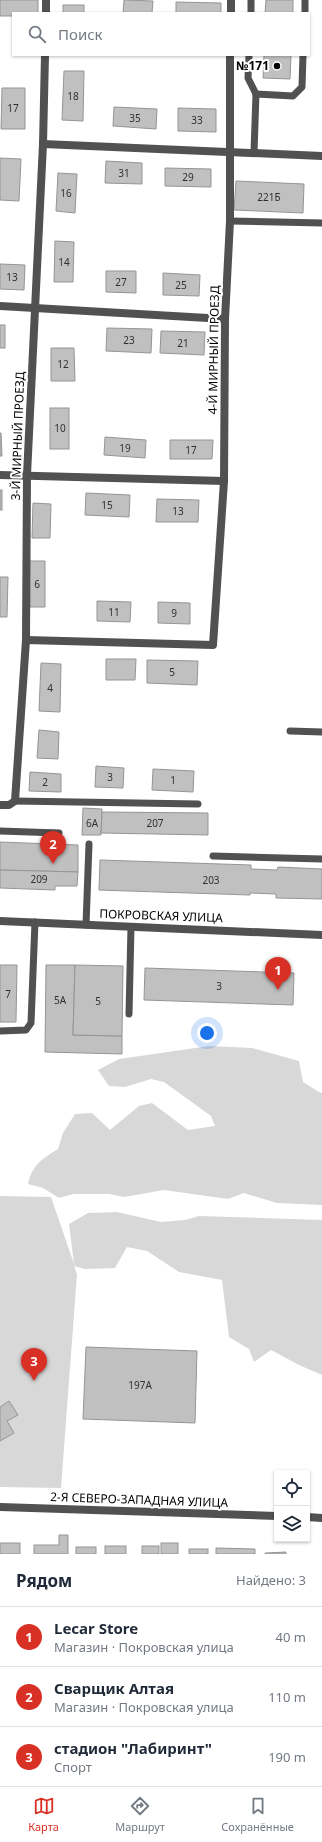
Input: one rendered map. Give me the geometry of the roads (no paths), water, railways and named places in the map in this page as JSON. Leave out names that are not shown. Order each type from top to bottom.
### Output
[{"type":"street","points":[[46,0],[46,12]]},
{"type":"street","points":[[231,0],[231,12]]},
{"type":"street","name":"3-Й МИРНЫЙ ПРОЕЗД","points":[[15,801],[26,640],[27,475],[43,144],[45,56]]},
{"type":"street","name":"4-Й МИРНЫЙ ПРОЕЗД","points":[[26,640],[213,645],[224,482],[225,320],[230,221],[230,56]]},
{"type":"street","points":[[43,144],[322,156]]},
{"type":"street","points":[[0,306],[225,320]]},
{"type":"street","points":[[0,474],[224,482]]},
{"type":"street","points":[[0,805],[9,805],[15,801]]},
{"type":"street","name":"ПОКРОВСКАЯ УЛИЦА","points":[[0,921],[322,935]]},
{"type":"street","name":"2-Я СЕВЕРО-ЗАПАДНАЯ УЛИЦА","points":[[0,1507],[274,1516]]},
{"type":"street","points":[[310,1517],[322,1518]]},
{"type":"lane","points":[[251,0],[251,12]]},
{"type":"lane","points":[[305,0],[305,12]]},
{"type":"lane","points":[[249,56],[248,78],[256,94],[254,152]]},
{"type":"lane","points":[[256,94],[293,96],[302,87],[303,56]]},
{"type":"lane","points":[[230,221],[322,223]]},
{"type":"lane","points":[[290,731],[322,732]]},
{"type":"lane","points":[[15,801],[198,804]]},
{"type":"lane","points":[[0,831],[59,833]]},
{"type":"lane","points":[[86,925],[89,844]]},
{"type":"lane","points":[[213,856],[322,859]]},
{"type":"lane","points":[[0,1031],[26,1030],[31,1022],[35,922]]},
{"type":"lane","points":[[129,1014],[131,927]]},
{"type":"place","name":"№171","points":[[277,66]]},
{"type":"place","name":"Сварщик Алтая","points":[[53,864]]},
{"type":"place","name":"Lecar Store","points":[[278,990]]},
{"type":"place","name":"стадион \"Лабиринт\"","points":[[34,1381]]}]
